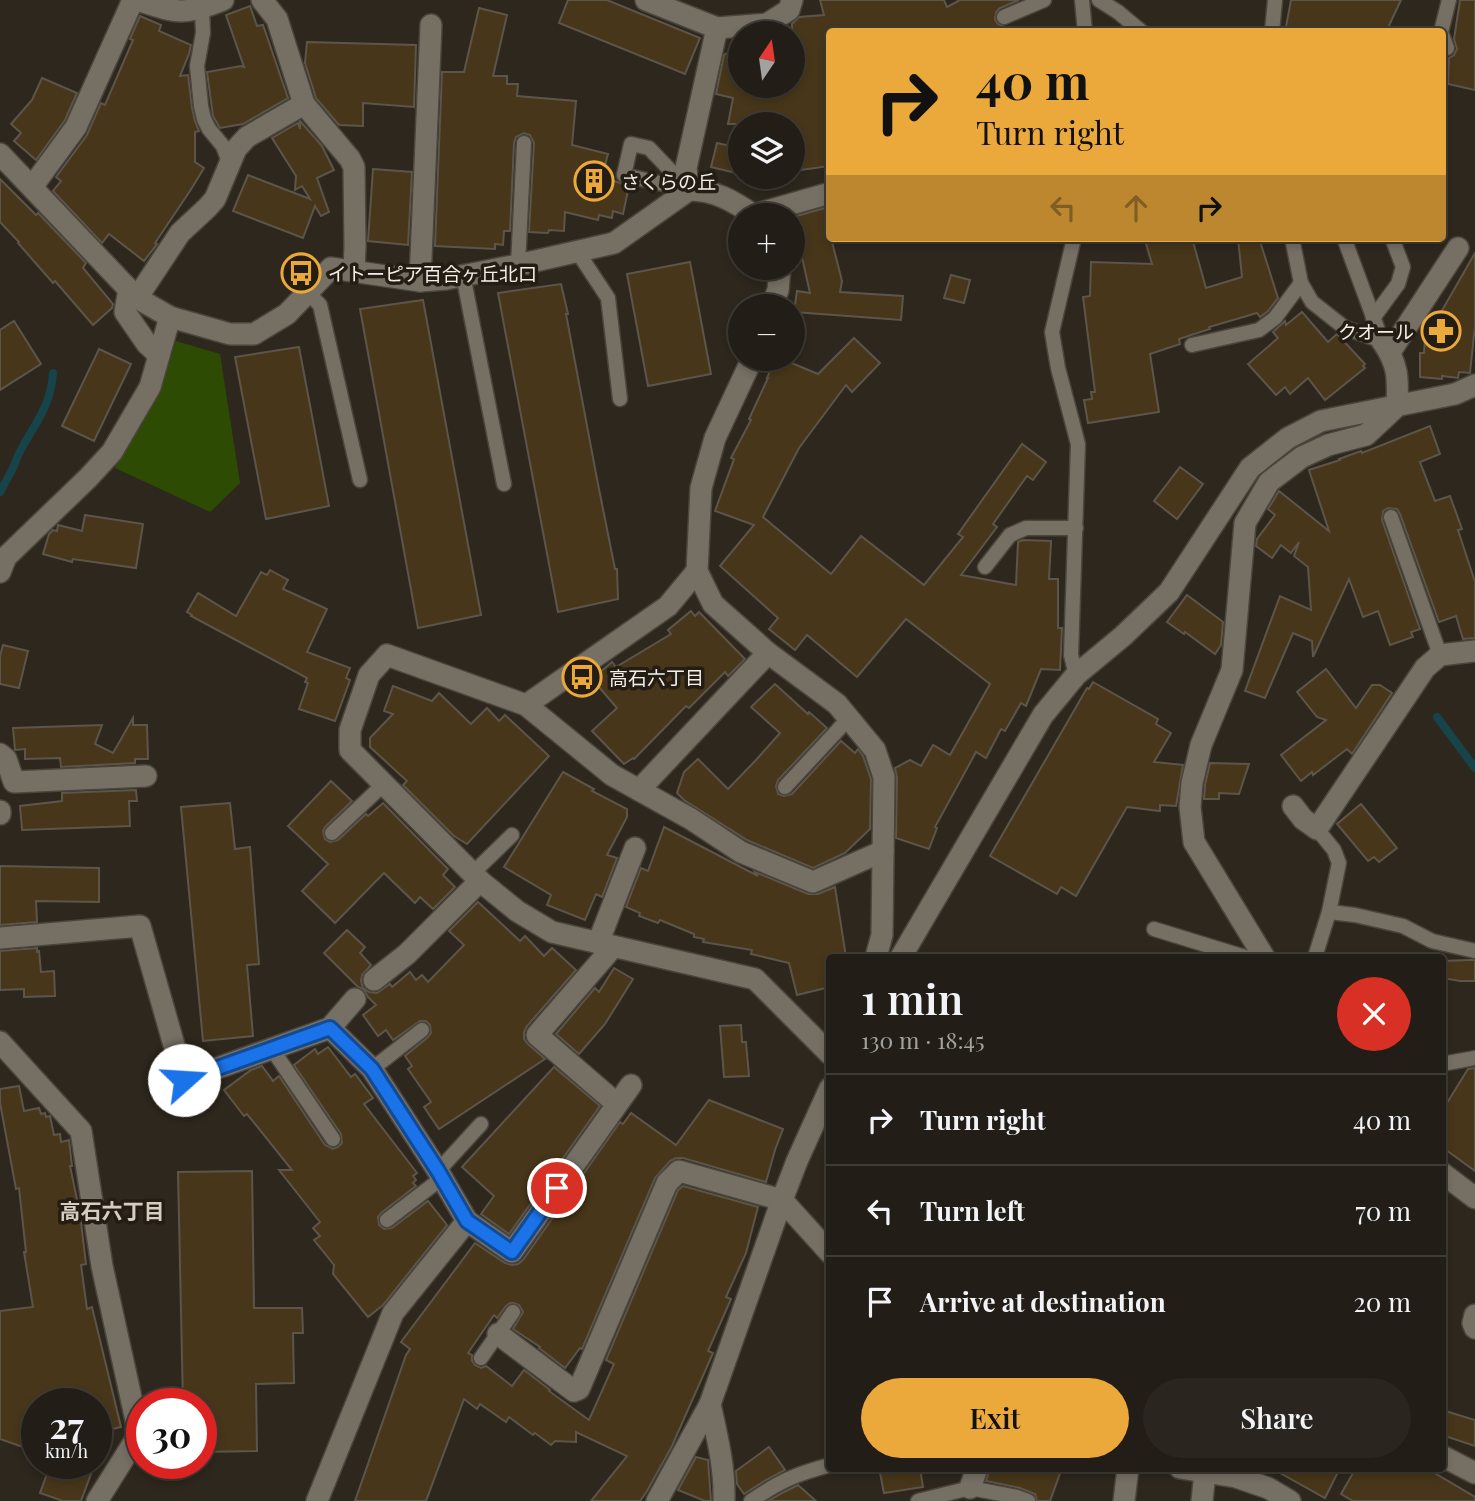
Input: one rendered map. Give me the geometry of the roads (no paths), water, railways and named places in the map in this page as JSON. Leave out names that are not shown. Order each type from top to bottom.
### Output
[{"type":"street","points":[[32,187],[76,127],[135,0],[167,10],[185,12],[202,9],[223,0]]},
{"type":"street","points":[[262,0],[277,19],[304,104],[354,167],[354,270]]},
{"type":"street","points":[[646,0],[717,28],[767,24],[789,10],[792,0]]},
{"type":"street","points":[[420,281],[431,25]]},
{"type":"street","points":[[689,190],[686,168],[717,28]]},
{"type":"street","points":[[159,355],[147,344],[125,312],[133,293],[180,233],[215,199],[236,149],[247,137],[304,104]]},
{"type":"street","points":[[0,154],[133,293],[170,317],[230,334],[254,334],[286,314],[331,268],[420,281],[463,275],[614,243],[689,190],[701,190],[734,201],[753,215],[826,194]]},
{"type":"street","points":[[1262,954],[1194,842],[1190,807],[1192,783],[1201,745],[1232,670],[1245,523],[1269,482],[1302,457],[1328,444],[1366,435],[1397,406],[1398,373],[1386,347],[1458,248]]},
{"type":"street","points":[[0,572],[6,556],[112,452],[149,387],[170,317]]},
{"type":"street","points":[[746,371],[715,438],[701,488],[697,570],[713,604],[768,653],[837,704],[874,750],[884,777],[882,935],[877,954]]},
{"type":"street","points":[[903,954],[1043,715],[1076,675],[1123,636],[1169,592],[1250,468],[1288,438],[1321,421],[1455,394],[1475,385]]},
{"type":"street","points":[[526,705],[668,606],[697,570]]},
{"type":"street","points":[[1293,806],[1303,819],[1317,829],[1424,668],[1440,655],[1475,651]]},
{"type":"street","points":[[639,790],[768,653]]},
{"type":"street","points":[[826,1050],[755,979],[552,932],[517,911],[477,877],[350,750],[350,730],[369,675],[387,655],[526,705],[612,775],[691,819],[741,852],[813,882],[883,851]]},
{"type":"street","points":[[0,754],[6,759],[14,782],[146,776]]},
{"type":"street","points":[[617,1104],[537,1035],[606,945],[635,848]]},
{"type":"street","points":[[374,980],[407,954],[477,877]]},
{"type":"street","points":[[0,938],[140,926],[184,1080],[330,1028],[355,999]]},
{"type":"street","points":[[330,1028],[372,1069],[467,1221],[512,1252],[631,1085]]},
{"type":"street","points":[[0,1042],[81,1131],[102,1265],[139,1434],[97,1501]]},
{"type":"street","points":[[657,1501],[710,1404],[782,1200],[826,1097]]},
{"type":"street","points":[[498,1334],[573,1391],[579,1389],[667,1183],[679,1171],[782,1200],[826,1248]]},
{"type":"street","points":[[1446,1176],[1475,1198]]},
{"type":"street","points":[[317,1501],[393,1312],[467,1221]]},
{"type":"street","points":[[1475,1315],[1475,1328]]},
{"type":"street","points":[[710,1404],[725,1485],[724,1501]]},
{"type":"street","points":[[1446,1458],[1475,1473]]},
{"type":"street","points":[[1124,1501],[1128,1472]]},
{"type":"street","points":[[1202,1501],[1205,1472],[1237,1476],[1268,1488],[1290,1501]]},
{"type":"lane","points":[[1004,16],[1044,0]]},
{"type":"lane","points":[[1082,0],[1085,28]]},
{"type":"lane","points":[[1099,0],[1137,28]]},
{"type":"lane","points":[[1272,28],[1275,0]]},
{"type":"lane","points":[[1445,28],[1449,0]]},
{"type":"lane","points":[[202,9],[203,33],[197,66],[201,106],[209,129],[223,146],[229,162]]},
{"type":"lane","points":[[518,265],[524,144]]},
{"type":"lane","points":[[1073,242],[1052,332],[1058,368],[1078,443],[1071,655],[1076,675]]},
{"type":"lane","points":[[1293,242],[1301,283],[1312,302],[1345,328],[1386,347]]},
{"type":"lane","points":[[1345,242],[1386,347]]},
{"type":"lane","points":[[1373,318],[1398,284],[1404,267],[1394,242]]},
{"type":"lane","points":[[577,251],[608,298],[620,399]]},
{"type":"lane","points":[[463,275],[504,484]]},
{"type":"lane","points":[[1192,345],[1259,331],[1275,318],[1301,283]]},
{"type":"lane","points":[[307,292],[320,305],[360,480]]},
{"type":"lane","points":[[1455,394],[1475,402]]},
{"type":"lane","points":[[1391,517],[1440,655]]},
{"type":"lane","points":[[985,567],[1010,535],[1026,528],[1076,528]]},
{"type":"lane","points":[[785,787],[849,718]]},
{"type":"lane","points":[[332,833],[384,783]]},
{"type":"lane","points":[[1316,954],[1329,912],[1339,863],[1334,850],[1317,829]]},
{"type":"lane","points":[[477,877],[513,835]]},
{"type":"lane","points":[[1329,912],[1403,926],[1432,941],[1475,951]]},
{"type":"lane","points":[[1154,929],[1235,954]]},
{"type":"lane","points":[[372,1069],[422,1030]]},
{"type":"lane","points":[[272,1049],[333,1139]]},
{"type":"lane","points":[[1446,1063],[1475,1058]]},
{"type":"lane","points":[[387,1220],[440,1174],[481,1124]]},
{"type":"lane","points":[[481,1357],[513,1312]]},
{"type":"lane","points":[[751,1501],[778,1483],[802,1472],[826,1466]]},
{"type":"lane","points":[[918,1501],[973,1478],[1028,1501]]},
{"type":"waterway","points":[[0,492],[46,404],[53,373]]},
{"type":"waterway","points":[[1437,717],[1475,768]]},
{"type":"place","name":"さくらの丘","points":[[594,181]]},
{"type":"place","name":"イトーピア百合ヶ丘北口","points":[[301,273]]},
{"type":"place","name":"クオール","points":[[1441,331]]},
{"type":"place","name":"高石六丁目","points":[[582,677]]},
{"type":"district","name":"高石六丁目","points":[[112,1210]]}]
